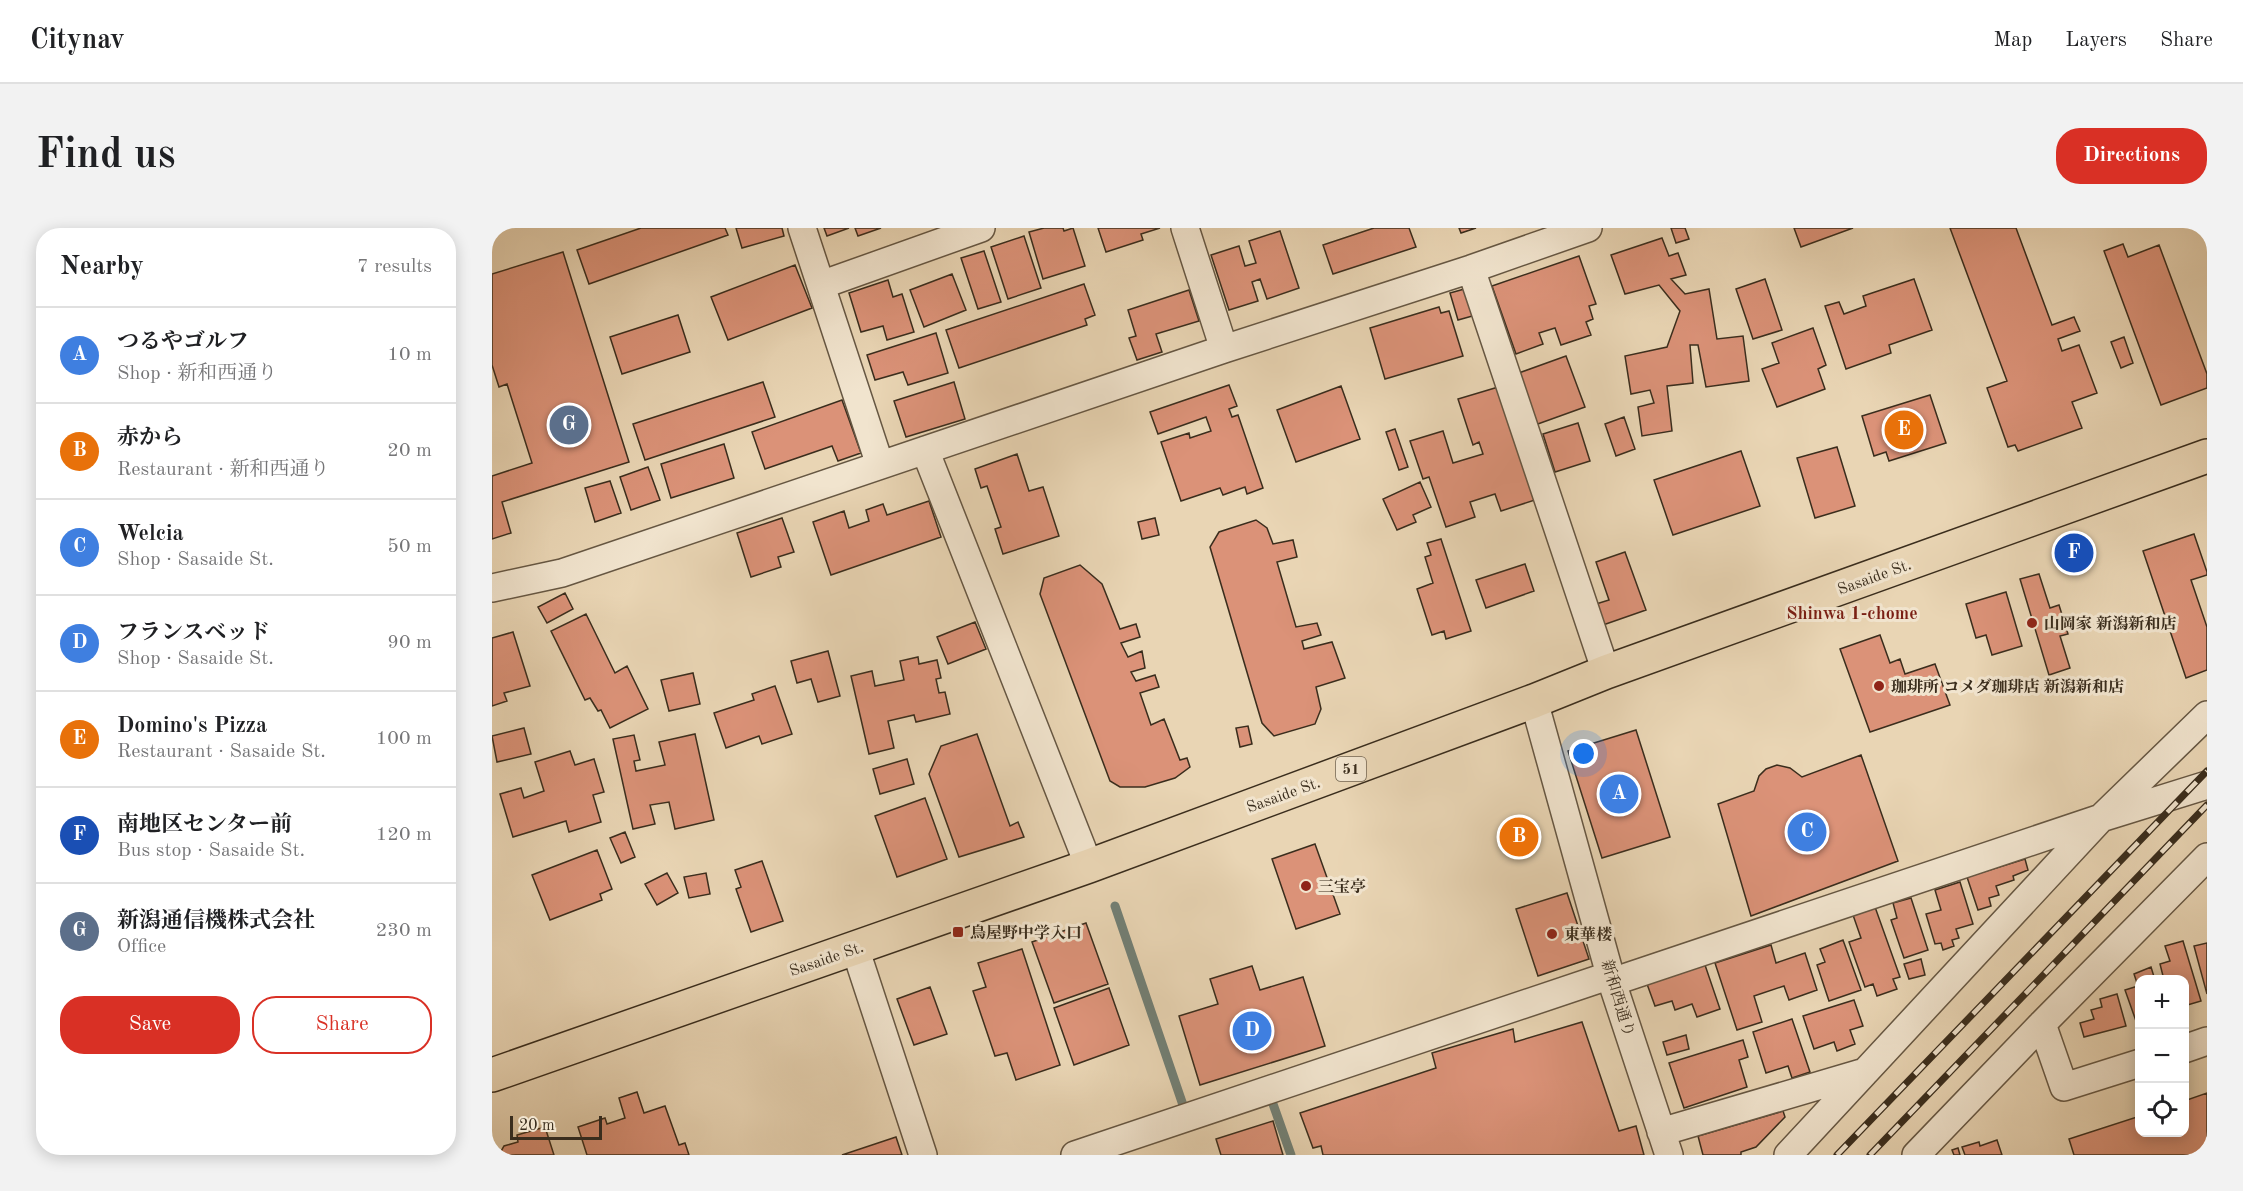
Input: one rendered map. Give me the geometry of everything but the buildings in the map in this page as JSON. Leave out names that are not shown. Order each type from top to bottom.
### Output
[{"type":"main road","name":"Sasaide St.","points":[[492,1075],[1089,866],[1534,701],[1606,672],[2206,460]]},
{"type":"street","points":[[802,228],[880,465]]},
{"type":"street","points":[[821,285],[981,228]]},
{"type":"street","points":[[1185,228],[1224,349]]},
{"type":"street","points":[[492,588],[562,573],[1224,349],[1471,269],[1560,232],[1588,228]]},
{"type":"street","points":[[1471,269],[1606,672]]},
{"type":"street","points":[[924,450],[1089,866]]},
{"type":"street","name":"新和西通り","points":[[1534,701],[1612,978],[1665,1143]]},
{"type":"street","points":[[1788,1155],[2101,818],[2207,715]]},
{"type":"street","points":[[1075,1155],[2207,785]]},
{"type":"street","points":[[1916,1155],[2042,1023],[2207,857]]},
{"type":"street","points":[[855,948],[923,1155]]},
{"type":"street","points":[[2042,1023],[2064,1087],[2135,1064]]},
{"type":"street","points":[[2189,1047],[2207,1041]]},
{"type":"street","points":[[1665,1143],[1866,1071]]},
{"type":"waterway","points":[[1115,906],[1184,1108],[1193,1105]]},
{"type":"waterway","points":[[1273,1104],[1291,1155]]},
{"type":"railway","points":[[1837,1155],[2207,771]]},
{"type":"railway","points":[[1870,1155],[2207,805]]},
{"type":"place","name":"新潟通信機株式会社","points":[[569,425]]},
{"type":"place","name":"Domino's Pizza","points":[[1904,430]]},
{"type":"place","name":"南地区センター前","points":[[2074,553]]},
{"type":"place","name":"山岡家 新潟新和店","points":[[2032,623]]},
{"type":"place","name":"珈琲所 コメダ珈琲店 新潟新和店","points":[[1879,686]]},
{"type":"place","name":"つるやゴルフ","points":[[1619,794]]},
{"type":"place","name":"Welcia","points":[[1807,832]]},
{"type":"place","name":"赤から","points":[[1519,837]]},
{"type":"place","name":"三宝亭","points":[[1306,886]]},
{"type":"place","name":"鳥屋野中学入口","points":[[958,932]]},
{"type":"place","name":"東華楼","points":[[1552,934]]},
{"type":"place","name":"フランスベッド","points":[[1252,1031]]},
{"type":"district","name":"Shinwa 1-chome","points":[[1852,613]]}]
